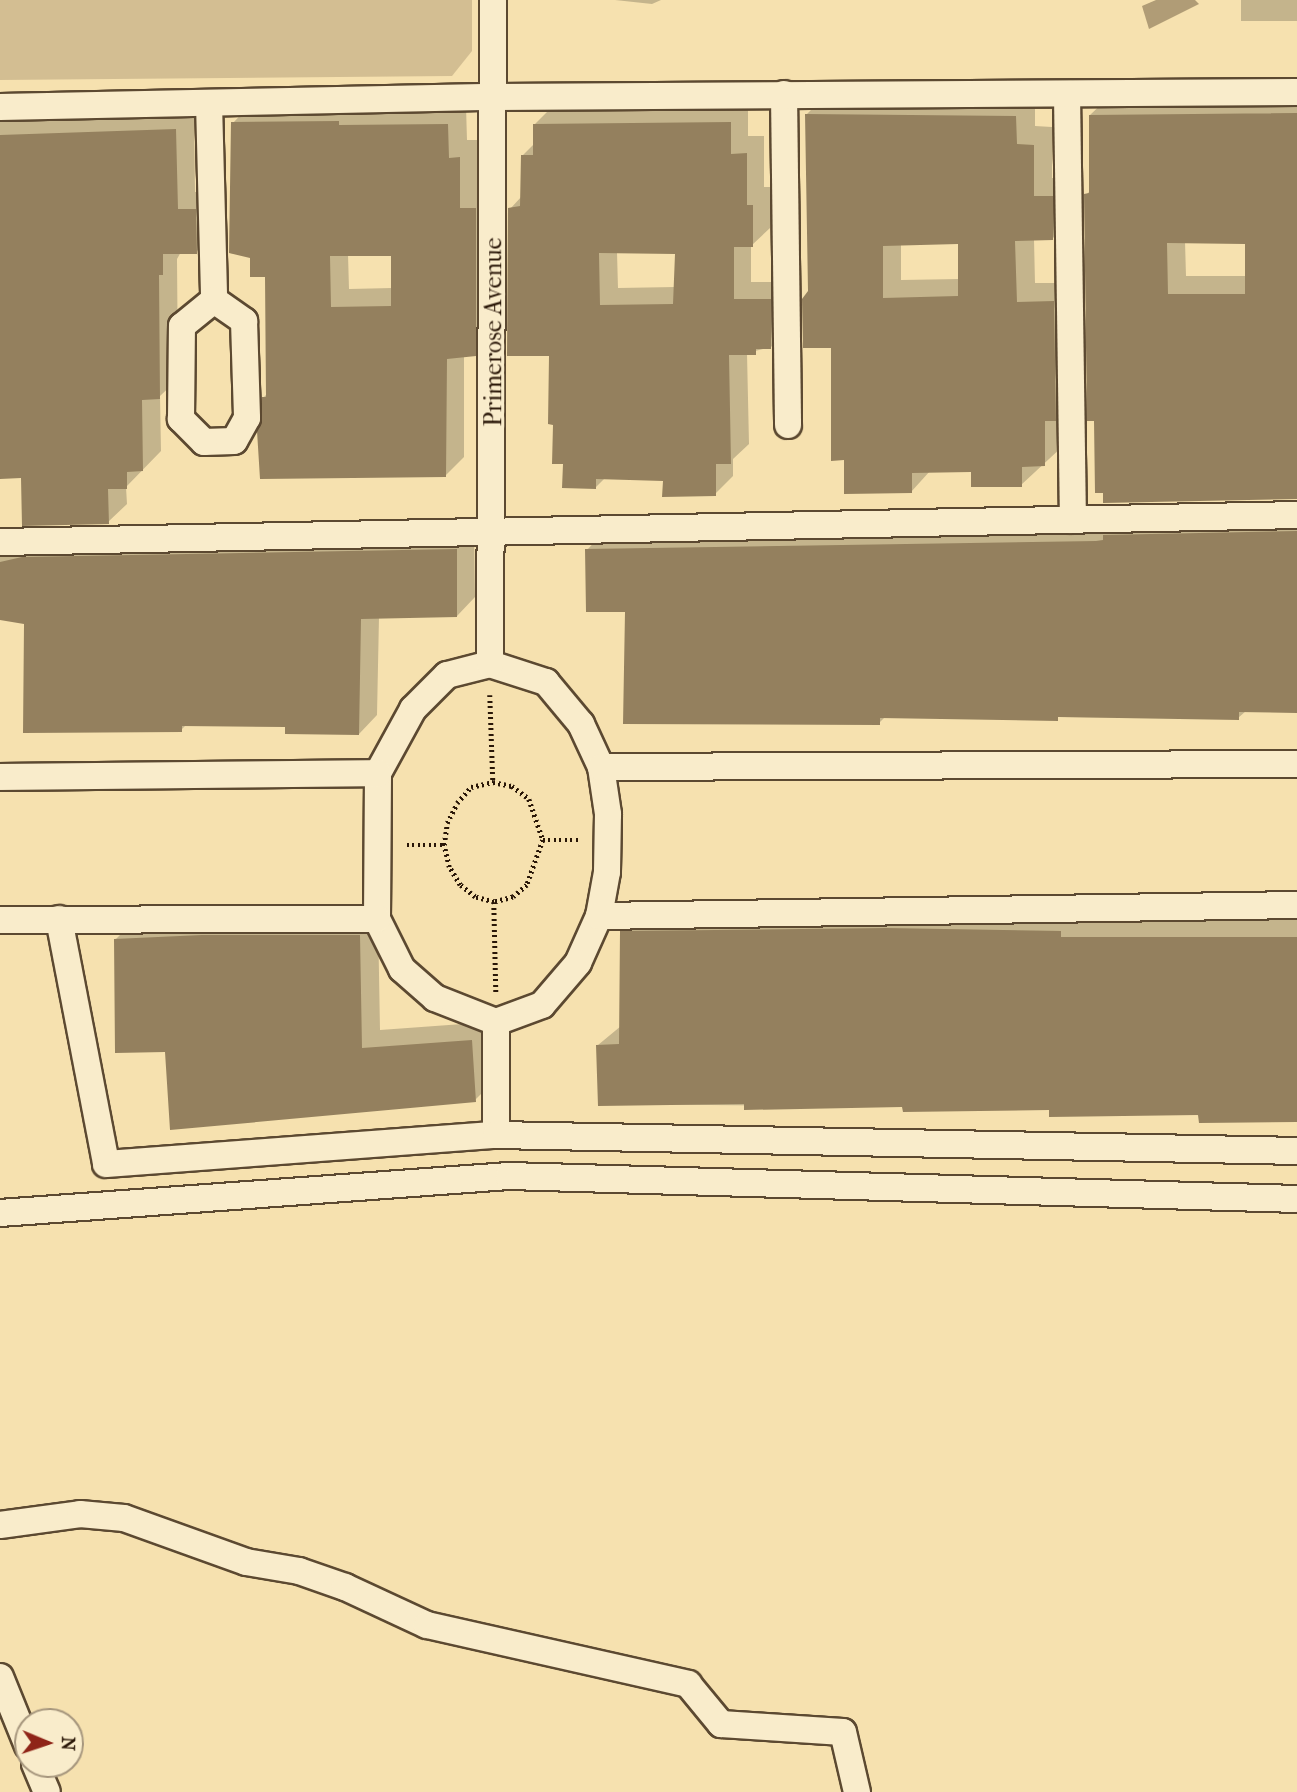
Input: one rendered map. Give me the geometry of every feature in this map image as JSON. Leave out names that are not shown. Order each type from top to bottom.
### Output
[{"type":"street","name":"Primerose Avenue","points":[[490,664],[495,97],[493,0]]},
{"type":"street","points":[[0,107],[495,97],[1297,92]]},
{"type":"street","points":[[1068,93],[1073,520]]},
{"type":"street","points":[[784,94],[788,425]]},
{"type":"street","points":[[209,103],[214,300]]},
{"type":"street","points":[[214,300],[244,321],[247,418],[234,441],[204,442],[181,419],[181,326],[214,300]]},
{"type":"street","points":[[0,542],[1297,515]]},
{"type":"street","points":[[490,664],[546,682],[581,724],[601,767],[608,814],[607,872],[599,916],[578,962],[542,1005],[496,1022],[427,990],[402,969],[377,919],[378,773],[413,709],[447,675],[490,664]]},
{"type":"street","points":[[601,767],[1297,764]]},
{"type":"street","points":[[0,777],[378,773]]},
{"type":"street","points":[[599,916],[1297,905]]},
{"type":"street","points":[[59,919],[106,1164],[496,1135],[1297,1151]]},
{"type":"street","points":[[0,920],[377,919]]},
{"type":"street","points":[[496,1022],[496,1135]]},
{"type":"street","points":[[0,1213],[509,1177],[1297,1199]]},
{"type":"street","points":[[0,1525],[80,1514],[124,1518],[246,1562],[299,1571],[345,1587],[427,1625],[688,1684],[721,1724],[843,1732],[857,1792]]},
{"type":"street","points":[[0,1677],[14,1712]]},
{"type":"path","points":[[490,664],[493,782]]},
{"type":"path","points":[[493,782],[512,786],[528,799],[543,840],[527,885],[513,897],[494,902],[475,897],[460,884],[449,867],[444,845],[447,822],[457,803],[471,788],[493,782]]},
{"type":"path","points":[[403,845],[444,845]]},
{"type":"path","points":[[494,902],[496,1022]]},
{"type":"shaded area","points":[[0,0],[472,0],[472,51],[452,76],[0,80]]},
{"type":"shaded area","points":[[1156,0],[1195,0],[1199,4],[1149,29],[1142,6]]},
{"type":"building","points":[[1297,113],[1297,499],[1103,503],[1103,493],[1095,493],[1094,421],[1087,421],[1084,194],[1089,193],[1089,115]],"holes":[[[1167,243],[1245,244],[1245,294],[1168,294]]]},
{"type":"building","points":[[805,114],[1016,116],[1017,144],[1034,145],[1034,196],[1053,196],[1053,240],[1015,241],[1017,302],[1054,301],[1056,421],[1045,421],[1045,466],[1022,467],[1022,487],[971,487],[971,472],[912,473],[912,493],[844,494],[844,460],[831,461],[831,348],[803,348],[802,299],[808,291]],"holes":[[[958,244],[958,296],[883,298],[883,246]]]},
{"type":"building","points":[[231,122],[448,124],[449,158],[460,157],[460,208],[476,208],[476,356],[447,359],[446,477],[260,479],[257,431],[262,397],[266,397],[265,277],[250,277],[250,258],[229,253]],"holes":[[[330,256],[391,256],[391,306],[331,307]]]},
{"type":"building","points":[[731,122],[731,154],[747,153],[747,205],[753,205],[753,247],[734,247],[734,299],[771,299],[771,349],[756,349],[756,355],[729,355],[731,464],[716,464],[716,496],[662,497],[663,481],[596,479],[596,489],[562,488],[563,464],[552,464],[553,425],[548,424],[549,356],[507,356],[508,208],[520,206],[521,155],[533,155],[533,124]],"holes":[[[599,253],[675,254],[673,304],[600,305]]]},
{"type":"building","points":[[176,129],[178,209],[196,209],[197,254],[163,254],[163,275],[159,275],[160,399],[142,400],[143,471],[127,472],[127,489],[108,489],[109,524],[22,526],[21,478],[0,479],[0,135]]},
{"type":"building","points":[[1297,531],[1297,713],[1239,712],[1239,720],[880,718],[880,725],[623,724],[625,612],[586,612],[585,549],[1096,541],[1103,540],[1103,535]]},
{"type":"building","points":[[457,549],[457,617],[361,619],[359,735],[285,734],[285,727],[182,726],[182,732],[23,733],[24,624],[0,620],[0,562],[22,557]]},
{"type":"building","points":[[886,928],[1061,931],[1061,937],[1297,937],[1297,1122],[1199,1123],[1198,1115],[1049,1117],[1049,1110],[903,1112],[902,1107],[744,1110],[744,1104],[598,1106],[596,1045],[619,1044],[620,931]]},
{"type":"building","points":[[202,935],[360,935],[362,1048],[472,1040],[476,1102],[170,1130],[165,1052],[115,1053],[114,939]]}]
